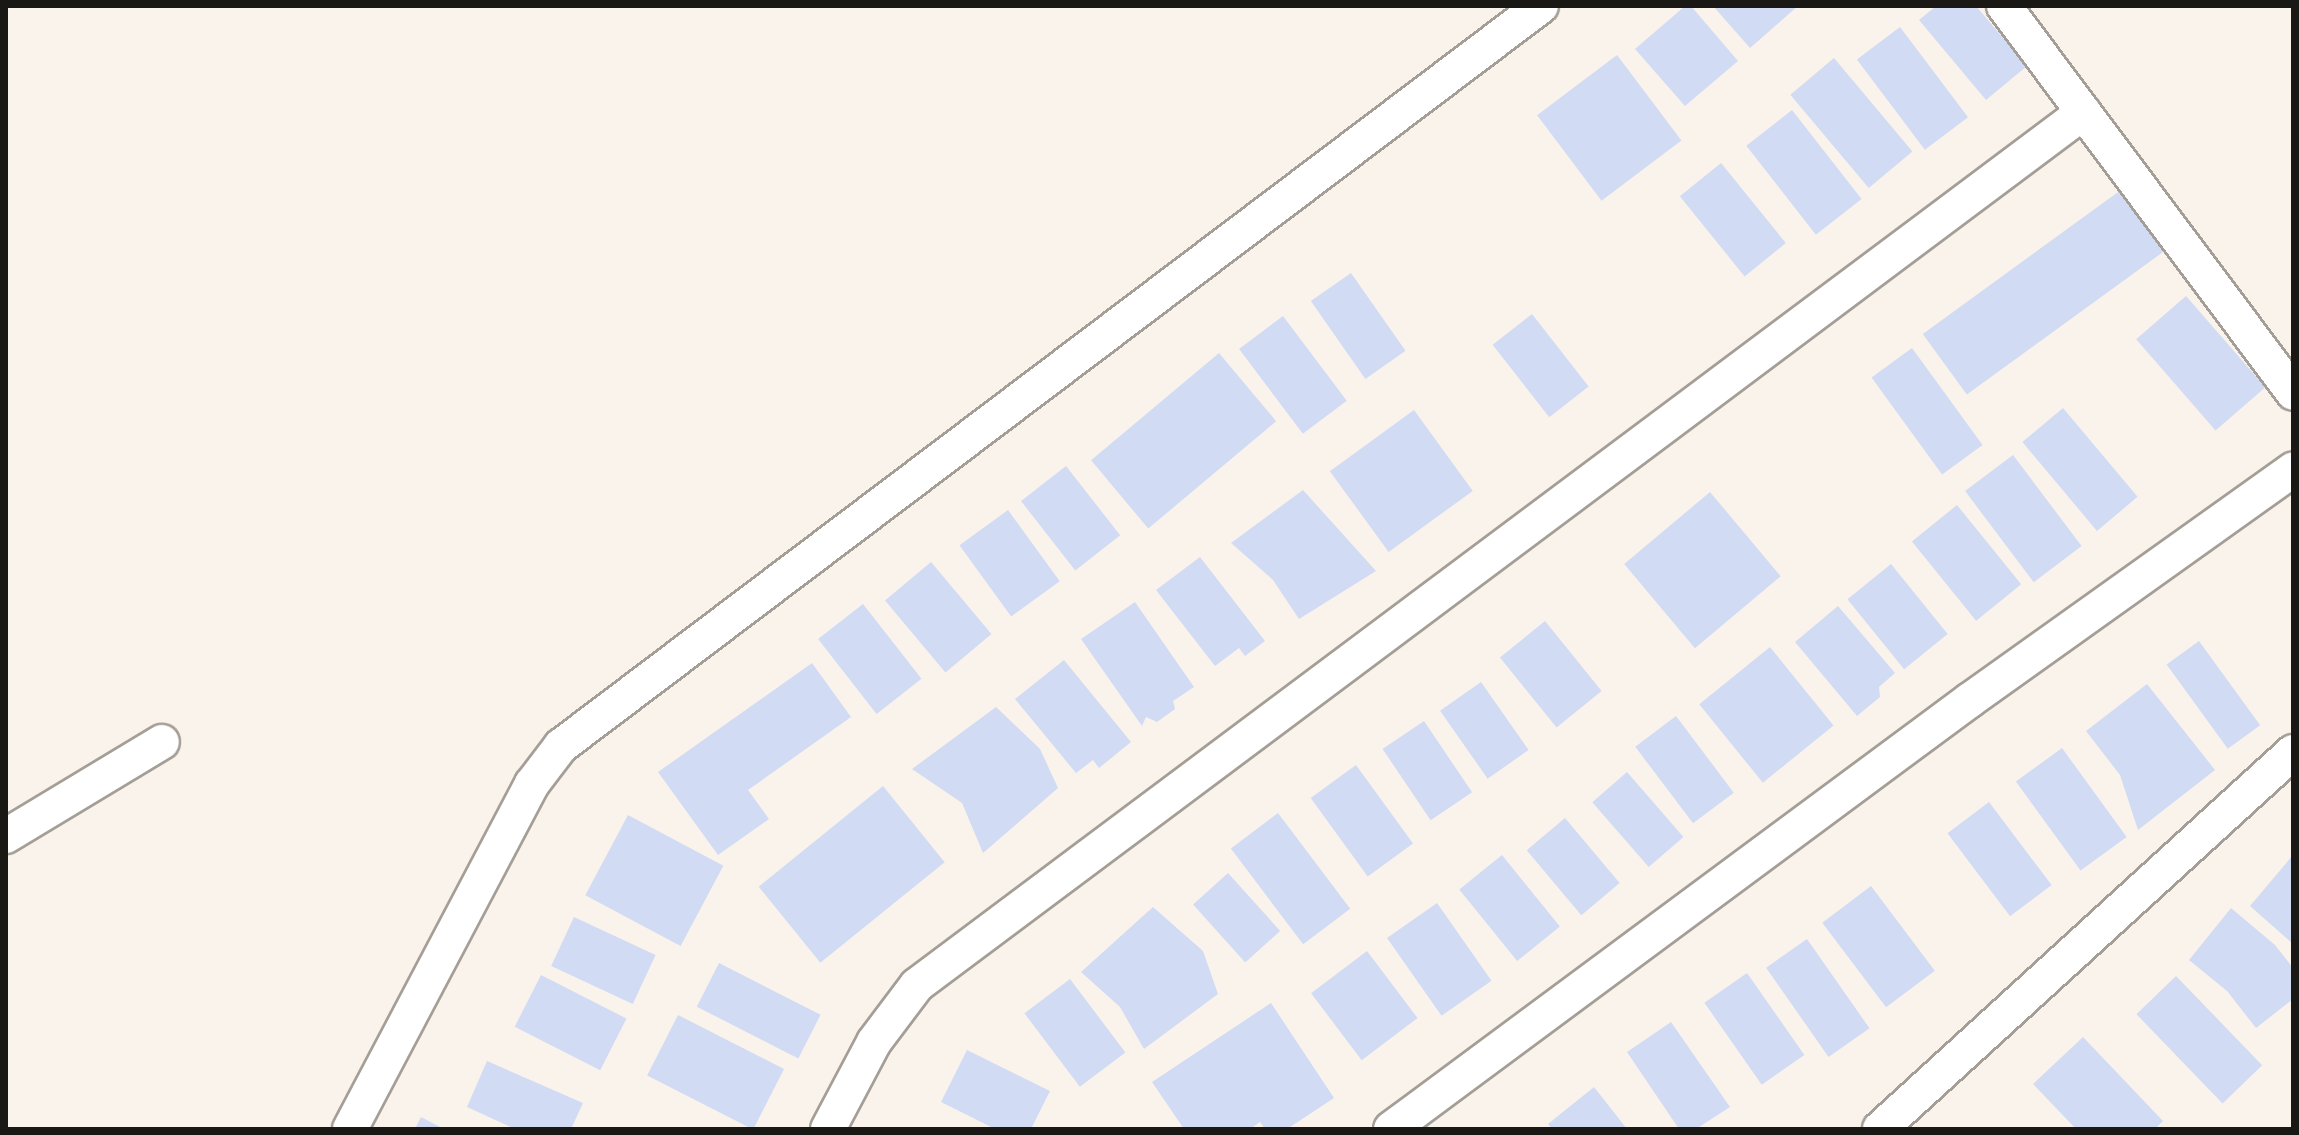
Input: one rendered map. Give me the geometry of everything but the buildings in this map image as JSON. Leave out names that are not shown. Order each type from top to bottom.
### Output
[{"type":"street","points":[[350,1129],[532,784],[561,746],[1541,6]]},
{"type":"street","points":[[2004,6],[2293,393]]},
{"type":"street","points":[[828,1129],[874,1042],[917,985],[2084,112]]},
{"type":"street","points":[[1391,1129],[1970,700],[2293,470]]},
{"type":"street","points":[[6,836],[162,742]]},
{"type":"street","points":[[1880,1129],[2293,752]]}]
